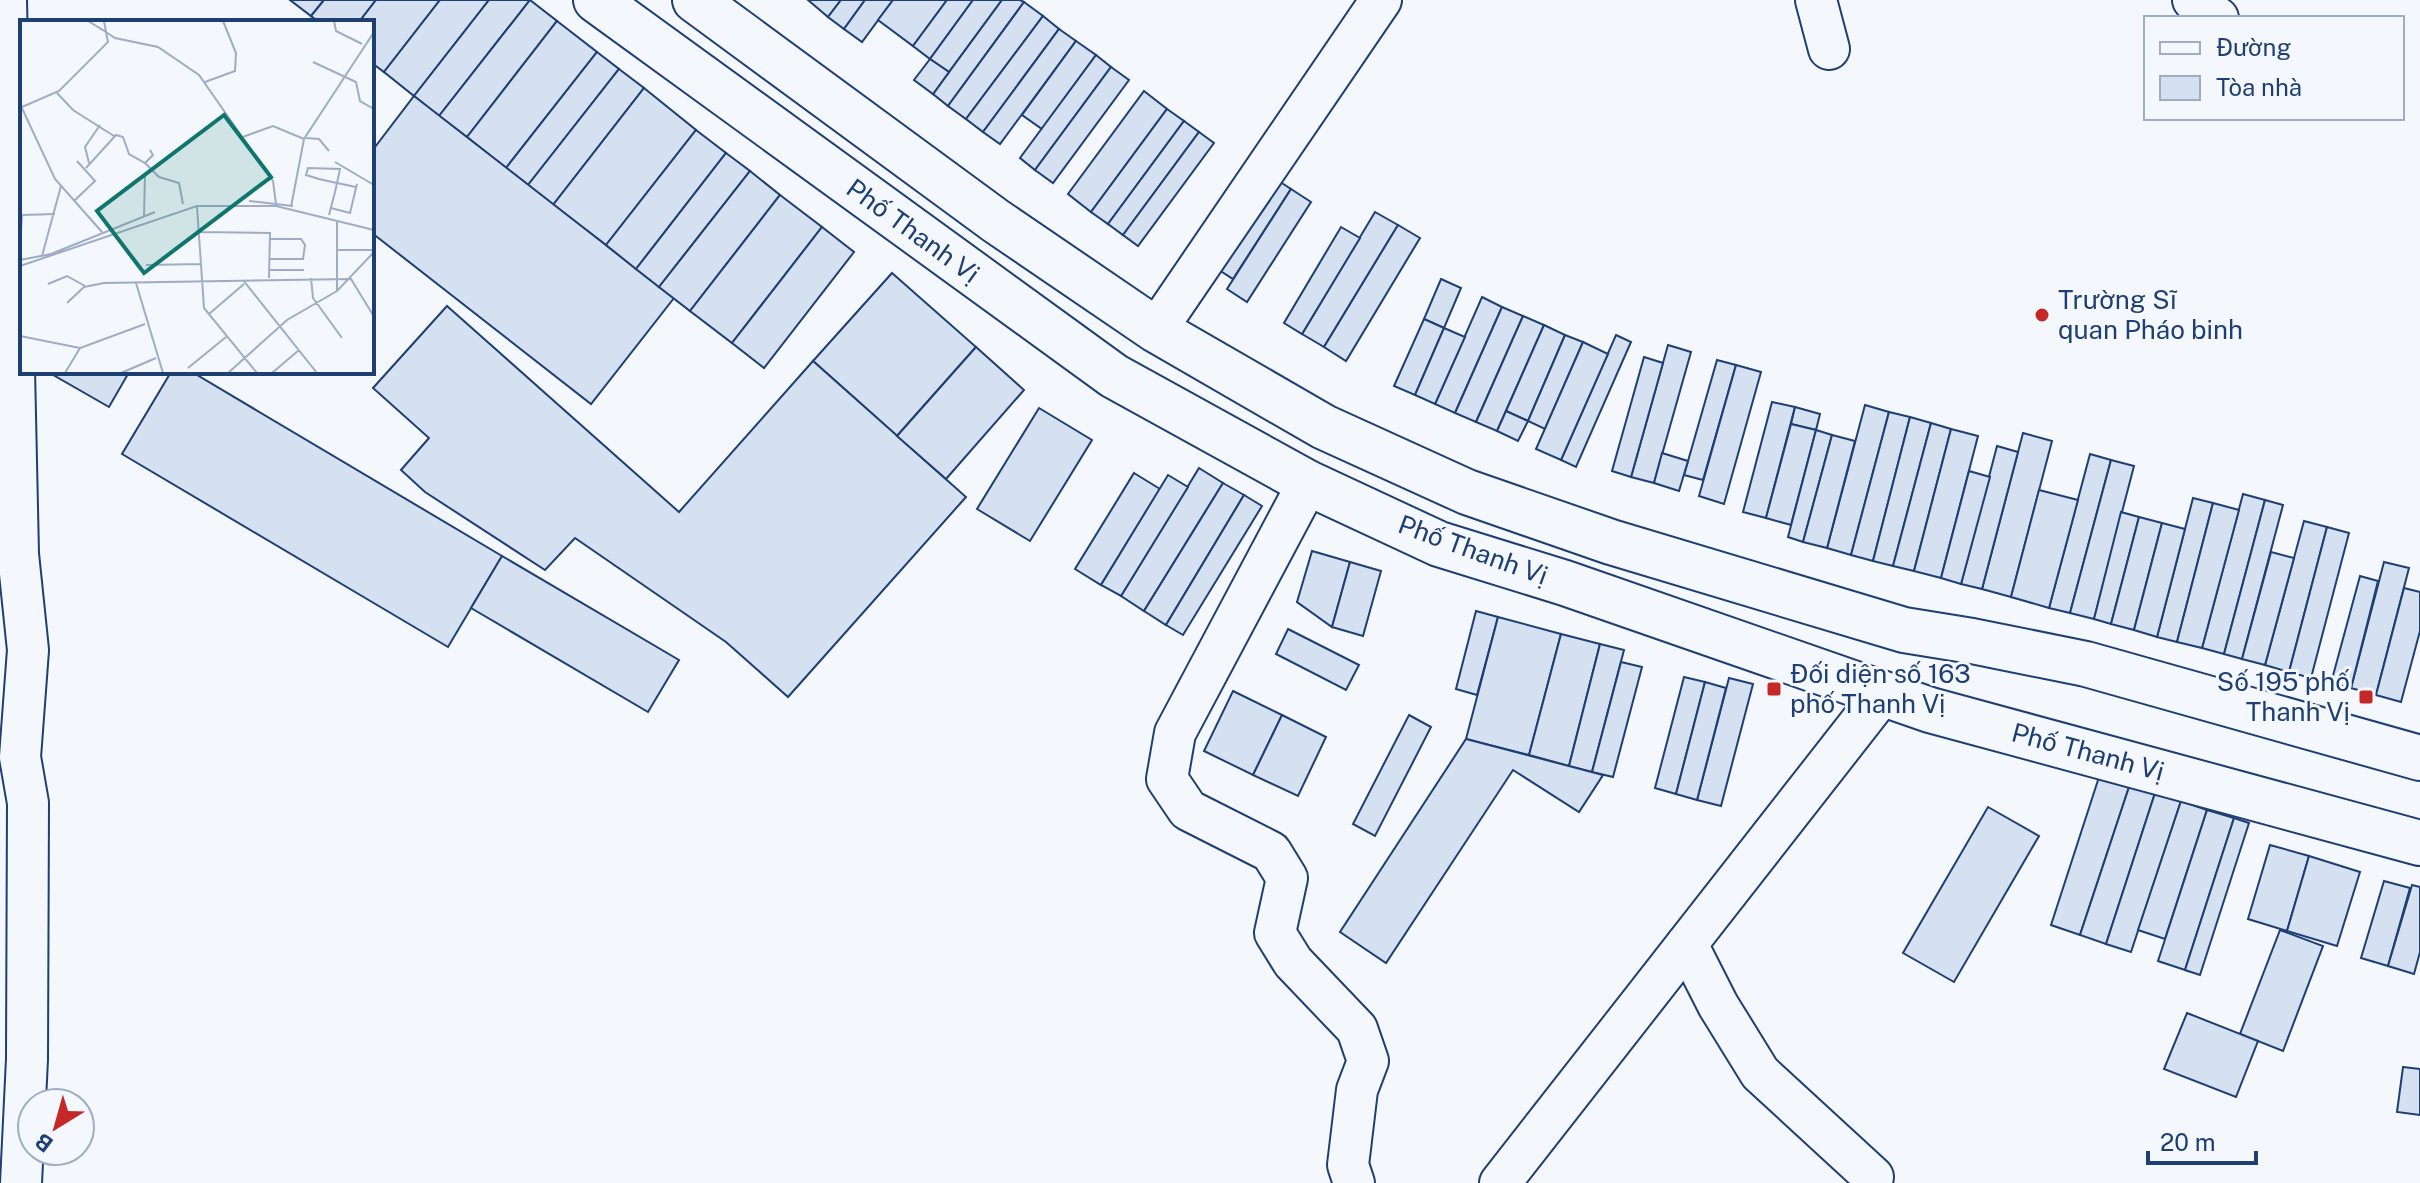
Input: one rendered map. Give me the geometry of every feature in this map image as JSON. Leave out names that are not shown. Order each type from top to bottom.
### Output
[{"type":"main road","name":"Phố Thanh Vị","points":[[596,0],[1114,376],[1308,483],[1439,544],[1565,583],[1930,710],[2420,843]]},
{"type":"main road","name":"Phố Thanh Vị","points":[[695,0],[996,221],[1156,330],[1324,427],[1467,492],[1597,537],[1904,630],[2086,664],[2420,758]]},
{"type":"street","points":[[6,0],[18,554],[28,650],[10,757],[28,803],[27,1059],[21,1183]]},
{"type":"street","points":[[1816,0],[1829,49]]},
{"type":"street","points":[[2193,0],[2215,16]]},
{"type":"street","points":[[1156,330],[1376,2]]},
{"type":"street","points":[[1308,483],[1175,733],[1167,779],[1188,810],[1271,852],[1287,878],[1275,933],[1293,962],[1357,1029],[1368,1061],[1357,1090],[1348,1165],[1354,1183]]},
{"type":"street","points":[[1500,1183],[1884,692]]},
{"type":"street","points":[[1687,944],[1718,1005],[1760,1073],[1873,1177]]},
{"type":"building","points":[[290,0],[324,0],[311,16]]},
{"type":"building","points":[[324,0],[376,0],[361,20],[316,20],[311,16]]},
{"type":"building","points":[[376,0],[440,0],[384,72],[374,64],[374,20],[361,20]]},
{"type":"building","points":[[440,0],[489,0],[414,96],[384,72]]},
{"type":"building","points":[[489,0],[530,0],[439,116],[414,96]]},
{"type":"building","points":[[530,0],[557,21],[467,137],[439,116]]},
{"type":"building","points":[[808,0],[841,0],[828,17]]},
{"type":"building","points":[[841,0],[865,0],[844,29],[828,17]]},
{"type":"building","points":[[865,0],[893,0],[862,42],[844,29]]},
{"type":"building","points":[[893,0],[947,0],[913,46],[878,20]]},
{"type":"building","points":[[947,0],[973,0],[930,59],[913,46]]},
{"type":"building","points":[[973,0],[1002,0],[949,72],[930,59]]},
{"type":"building","points":[[1002,0],[1024,2],[948,106],[933,94]]},
{"type":"building","points":[[1024,2],[1043,16],[966,119],[948,106]]},
{"type":"building","points":[[1043,16],[1059,29],[983,132],[966,119]]},
{"type":"building","points":[[557,21],[597,52],[506,168],[467,137]]},
{"type":"building","points":[[1059,29],[1076,41],[1000,144],[983,132]]},
{"type":"building","points":[[1076,41],[1096,55],[1042,129],[1022,115]]},
{"type":"building","points":[[597,52],[619,69],[528,185],[506,168]]},
{"type":"building","points":[[1096,55],[1111,67],[1035,170],[1020,158]]},
{"type":"building","points":[[930,59],[949,72],[933,94],[914,80]]},
{"type":"building","points":[[1111,67],[1129,80],[1053,183],[1035,170]]},
{"type":"building","points":[[619,69],[644,88],[553,205],[528,185]]},
{"type":"building","points":[[644,88],[696,130],[606,245],[553,205]]},
{"type":"building","points":[[1144,91],[1167,109],[1091,212],[1068,194]]},
{"type":"building","points":[[414,96],[674,298],[591,404],[374,235],[374,148]]},
{"type":"building","points":[[1167,109],[1184,121],[1108,224],[1091,212]]},
{"type":"building","points":[[1184,121],[1199,132],[1123,235],[1108,224]]},
{"type":"building","points":[[696,130],[726,153],[636,269],[606,245]]},
{"type":"building","points":[[1199,132],[1214,143],[1138,246],[1123,235]]},
{"type":"building","points":[[726,153],[750,171],[659,287],[636,269]]},
{"type":"building","points":[[750,171],[780,195],[690,311],[659,287]]},
{"type":"building","points":[[1271,176],[1291,189],[1233,279],[1213,266]]},
{"type":"building","points":[[1291,189],[1311,202],[1247,302],[1227,289]]},
{"type":"building","points":[[780,195],[822,227],[732,343],[690,311]]},
{"type":"building","points":[[1375,212],[1398,225],[1324,347],[1302,334]]},
{"type":"building","points":[[1398,225],[1420,238],[1346,361],[1324,347]]},
{"type":"building","points":[[822,227],[854,252],[764,368],[732,343]]},
{"type":"building","points":[[1341,227],[1360,238],[1302,334],[1284,323]]},
{"type":"building","points":[[892,273],[976,347],[897,436],[813,361]]},
{"type":"building","points":[[1441,279],[1461,288],[1444,328],[1424,319]]},
{"type":"building","points":[[1482,297],[1502,307],[1455,413],[1435,404]]},
{"type":"building","points":[[447,306],[679,512],[813,361],[966,497],[788,697],[726,642],[575,538],[545,570],[425,492],[401,470],[429,438],[373,388]]},
{"type":"building","points":[[1502,307],[1523,316],[1476,422],[1455,413]]},
{"type":"building","points":[[1523,316],[1544,325],[1497,431],[1476,422]]},
{"type":"building","points":[[1424,319],[1444,328],[1415,395],[1394,386]]},
{"type":"building","points":[[1544,325],[1565,335],[1528,421],[1506,411]]},
{"type":"building","points":[[1444,328],[1465,337],[1435,404],[1415,395]]},
{"type":"building","points":[[1565,335],[1583,342],[1545,429],[1528,421]]},
{"type":"building","points":[[1616,335],[1631,342],[1576,467],[1561,460]]},
{"type":"building","points":[[1583,342],[1608,354],[1561,460],[1536,449]]},
{"type":"building","points":[[1668,345],[1691,352],[1654,483],[1631,477]]},
{"type":"building","points":[[976,347],[1024,390],[946,479],[897,436]]},
{"type":"building","points":[[1644,357],[1663,363],[1631,477],[1612,471]]},
{"type":"building","points":[[1717,360],[1736,365],[1703,480],[1684,475]]},
{"type":"building","points":[[1736,365],[1761,372],[1724,504],[1699,496]]},
{"type":"building","points":[[51,374],[128,374],[109,407]]},
{"type":"building","points":[[170,374],[195,374],[502,556],[448,647],[122,454]]},
{"type":"building","points":[[1772,402],[1795,407],[1766,518],[1743,512]]},
{"type":"building","points":[[1865,405],[1889,412],[1851,555],[1827,548]]},
{"type":"building","points":[[1795,407],[1820,414],[1816,430],[1791,424]]},
{"type":"building","points":[[1039,408],[1092,440],[1030,541],[977,509]]},
{"type":"building","points":[[1506,411],[1528,421],[1518,441],[1497,431]]},
{"type":"building","points":[[1889,412],[1910,417],[1873,561],[1851,555]]},
{"type":"building","points":[[1910,417],[1931,423],[1893,566],[1873,561]]},
{"type":"building","points":[[1931,423],[1951,429],[1914,571],[1893,566]]},
{"type":"building","points":[[1791,424],[1816,430],[1791,525],[1766,518]]},
{"type":"building","points":[[1951,429],[1978,436],[1941,578],[1914,571]]},
{"type":"building","points":[[1816,430],[1832,435],[1803,542],[1788,537]]},
{"type":"building","points":[[2023,433],[2052,441],[2011,597],[1982,589]]},
{"type":"building","points":[[1832,435],[1855,441],[1827,548],[1803,542]]},
{"type":"building","points":[[1997,446],[2018,452],[1982,589],[1961,584]]},
{"type":"building","points":[[1662,453],[1688,461],[1679,491],[1654,483]]},
{"type":"building","points":[[2090,454],[2111,460],[2070,613],[2049,608]]},
{"type":"building","points":[[2111,460],[2134,466],[2094,619],[2070,613]]},
{"type":"building","points":[[1199,468],[1223,483],[1144,611],[1121,596]]},
{"type":"building","points":[[1969,471],[1990,477],[1961,584],[1941,578]]},
{"type":"building","points":[[1134,473],[1160,489],[1101,585],[1075,569]]},
{"type":"building","points":[[1168,475],[1188,487],[1121,596],[1101,585]]},
{"type":"building","points":[[1223,483],[1244,495],[1166,625],[1144,611]]},
{"type":"building","points":[[2039,490],[2078,500],[2049,608],[2011,597]]},
{"type":"building","points":[[2243,494],[2265,500],[2224,654],[2202,648]]},
{"type":"building","points":[[1244,495],[1262,506],[1183,635],[1166,625]]},
{"type":"building","points":[[2193,498],[2213,503],[2177,642],[2157,637]]},
{"type":"building","points":[[2265,500],[2283,505],[2242,659],[2224,654]]},
{"type":"building","points":[[2213,503],[2239,510],[2202,648],[2177,642]]},
{"type":"building","points":[[2121,512],[2139,517],[2111,624],[2094,619]]},
{"type":"building","points":[[2139,517],[2162,523],[2134,630],[2111,624]]},
{"type":"building","points":[[2304,521],[2327,527],[2289,672],[2265,665]]},
{"type":"building","points":[[2162,523],[2185,529],[2157,637],[2134,630]]},
{"type":"building","points":[[2327,527],[2349,533],[2311,678],[2289,672]]},
{"type":"building","points":[[1312,551],[1350,562],[1332,627],[1297,602]]},
{"type":"building","points":[[2271,552],[2294,558],[2265,665],[2242,659]]},
{"type":"building","points":[[502,556],[679,660],[648,712],[471,608]]},
{"type":"building","points":[[1350,562],[1381,571],[1363,636],[1332,627]]},
{"type":"building","points":[[2384,562],[2409,568],[2376,695],[2351,688]]},
{"type":"building","points":[[2360,576],[2378,581],[2351,688],[2331,683]]},
{"type":"building","points":[[2404,588],[2420,592],[2420,631],[2401,702],[2376,695]]},
{"type":"building","points":[[1476,611],[1498,617],[1477,695],[1456,689]]},
{"type":"building","points":[[1498,617],[1561,634],[1529,755],[1466,739]]},
{"type":"building","points":[[1288,629],[1359,665],[1346,690],[1276,654]]},
{"type":"building","points":[[1561,634],[1600,644],[1569,766],[1529,755]]},
{"type":"building","points":[[1600,644],[1624,650],[1592,772],[1569,766]]},
{"type":"building","points":[[1621,662],[1642,667],[1613,777],[1592,772]]},
{"type":"building","points":[[1684,677],[1705,682],[1676,794],[1655,788]]},
{"type":"building","points":[[1729,678],[1753,684],[1721,806],[1697,800]]},
{"type":"building","points":[[1705,682],[1726,688],[1697,800],[1676,794]]},
{"type":"building","points":[[1233,691],[1282,715],[1253,775],[1204,751]]},
{"type":"building","points":[[1282,715],[1326,737],[1298,796],[1253,775]]},
{"type":"building","points":[[1409,715],[1431,727],[1375,836],[1353,824]]},
{"type":"building","points":[[1466,739],[1603,775],[1579,812],[1513,770],[1386,963],[1340,932]]},
{"type":"building","points":[[2100,774],[2130,784],[2080,935],[2051,925]]},
{"type":"building","points":[[2130,784],[2155,793],[2106,944],[2080,935]]},
{"type":"building","points":[[2155,793],[2181,801],[2131,952],[2106,944]]},
{"type":"building","points":[[2181,801],[2207,810],[2165,939],[2138,930]]},
{"type":"building","points":[[1988,807],[2039,836],[1954,982],[1903,953]]},
{"type":"building","points":[[2207,810],[2234,818],[2185,970],[2158,961]]},
{"type":"building","points":[[2234,818],[2249,823],[2200,975],[2185,970]]},
{"type":"building","points":[[2270,845],[2309,856],[2287,931],[2248,919]]},
{"type":"building","points":[[2309,856],[2360,872],[2337,946],[2287,931]]},
{"type":"building","points":[[2384,881],[2410,888],[2388,966],[2361,958]]},
{"type":"building","points":[[2412,885],[2420,887],[2420,952],[2414,974],[2388,966]]},
{"type":"building","points":[[2280,930],[2323,946],[2283,1051],[2240,1034]]},
{"type":"building","points":[[2187,1013],[2258,1041],[2236,1097],[2164,1069]]},
{"type":"building","points":[[2403,1067],[2420,1069],[2420,1115],[2397,1112]]},
{"type":"place","name":"Trường Sĩ quan Pháo binh","points":[[2042,315]]},
{"type":"place","name":"Đối diện số 163 phố Thanh Vị","points":[[1774,689]]},
{"type":"place","name":"Số 195 phố Thanh Vị","points":[[2366,697]]}]
